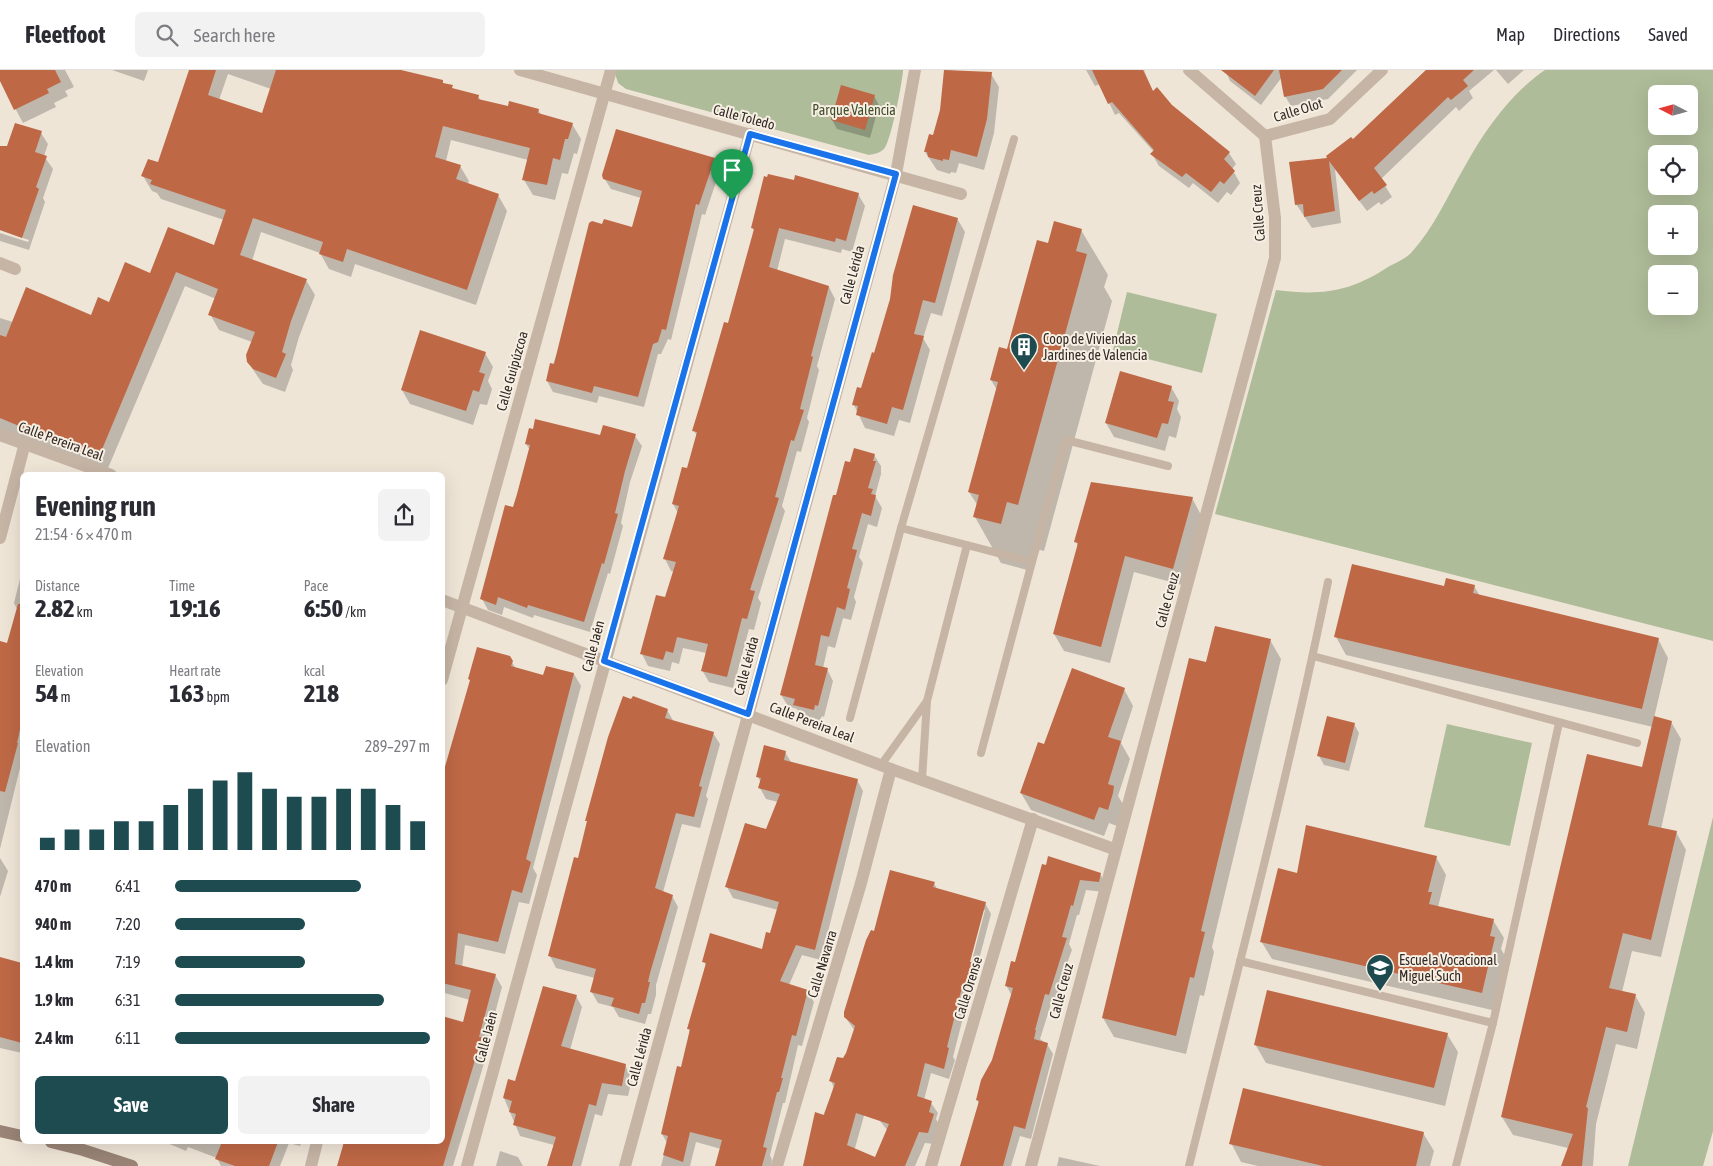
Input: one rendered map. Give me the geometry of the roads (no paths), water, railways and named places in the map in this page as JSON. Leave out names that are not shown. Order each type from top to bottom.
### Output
[{"type":"main road","points":[[0,1131],[20,1136]]},
{"type":"main road","points":[[68,1144],[84,1146],[132,1166]]},
{"type":"street","name":"Calle Toledo","points":[[520,70],[896,174],[961,194]]},
{"type":"street","name":"Calle Guipúzcoa","points":[[445,669],[611,70]]},
{"type":"street","name":"Calle Lérida","points":[[626,1166],[896,174],[916,70]]},
{"type":"street","points":[[1190,70],[1265,136]]},
{"type":"street","name":"Calle Olot","points":[[1265,136],[1330,119],[1382,70]]},
{"type":"street","name":"Calle Jaén","points":[[467,1166],[750,134]]},
{"type":"street","name":"Calle Creuz","points":[[1031,1166],[1114,850],[1275,258],[1275,218],[1265,136]]},
{"type":"street","points":[[0,263],[15,269]]},
{"type":"street","name":"Calle Pereira Leal","points":[[0,435],[103,472]]},
{"type":"street","points":[[0,538],[25,443]]},
{"type":"street","name":"Calle Pereira Leal","points":[[445,601],[886,767],[1034,819],[1114,850]]},
{"type":"street","name":"Calle Navarra","points":[[777,1166],[861,883],[886,767]]},
{"type":"street","name":"Calle Orense","points":[[930,1166],[1034,819]]},
{"type":"street","points":[[311,1166],[316,1144]]},
{"type":"lane","points":[[850,718],[901,528],[1014,139]]},
{"type":"lane","points":[[981,753],[1066,440],[1168,466]]},
{"type":"lane","points":[[901,528],[1032,562]]},
{"type":"lane","points":[[922,780],[927,701],[967,545]]},
{"type":"lane","points":[[1189,1166],[1313,656],[1328,582]]},
{"type":"lane","points":[[1313,656],[1637,743]]},
{"type":"lane","points":[[886,767],[927,701]]},
{"type":"lane","points":[[1456,1166],[1492,1023],[1559,723]]},
{"type":"lane","points":[[1240,961],[1492,1023]]},
{"type":"place","name":"Coop de Viviendas Jardines de Valencia","points":[[1024,371]]},
{"type":"place","name":"Escuela Vocacional Miguel Such","points":[[1380,992]]},
{"type":"park label","name":"Parque Valencia","points":[[854,110]]}]
